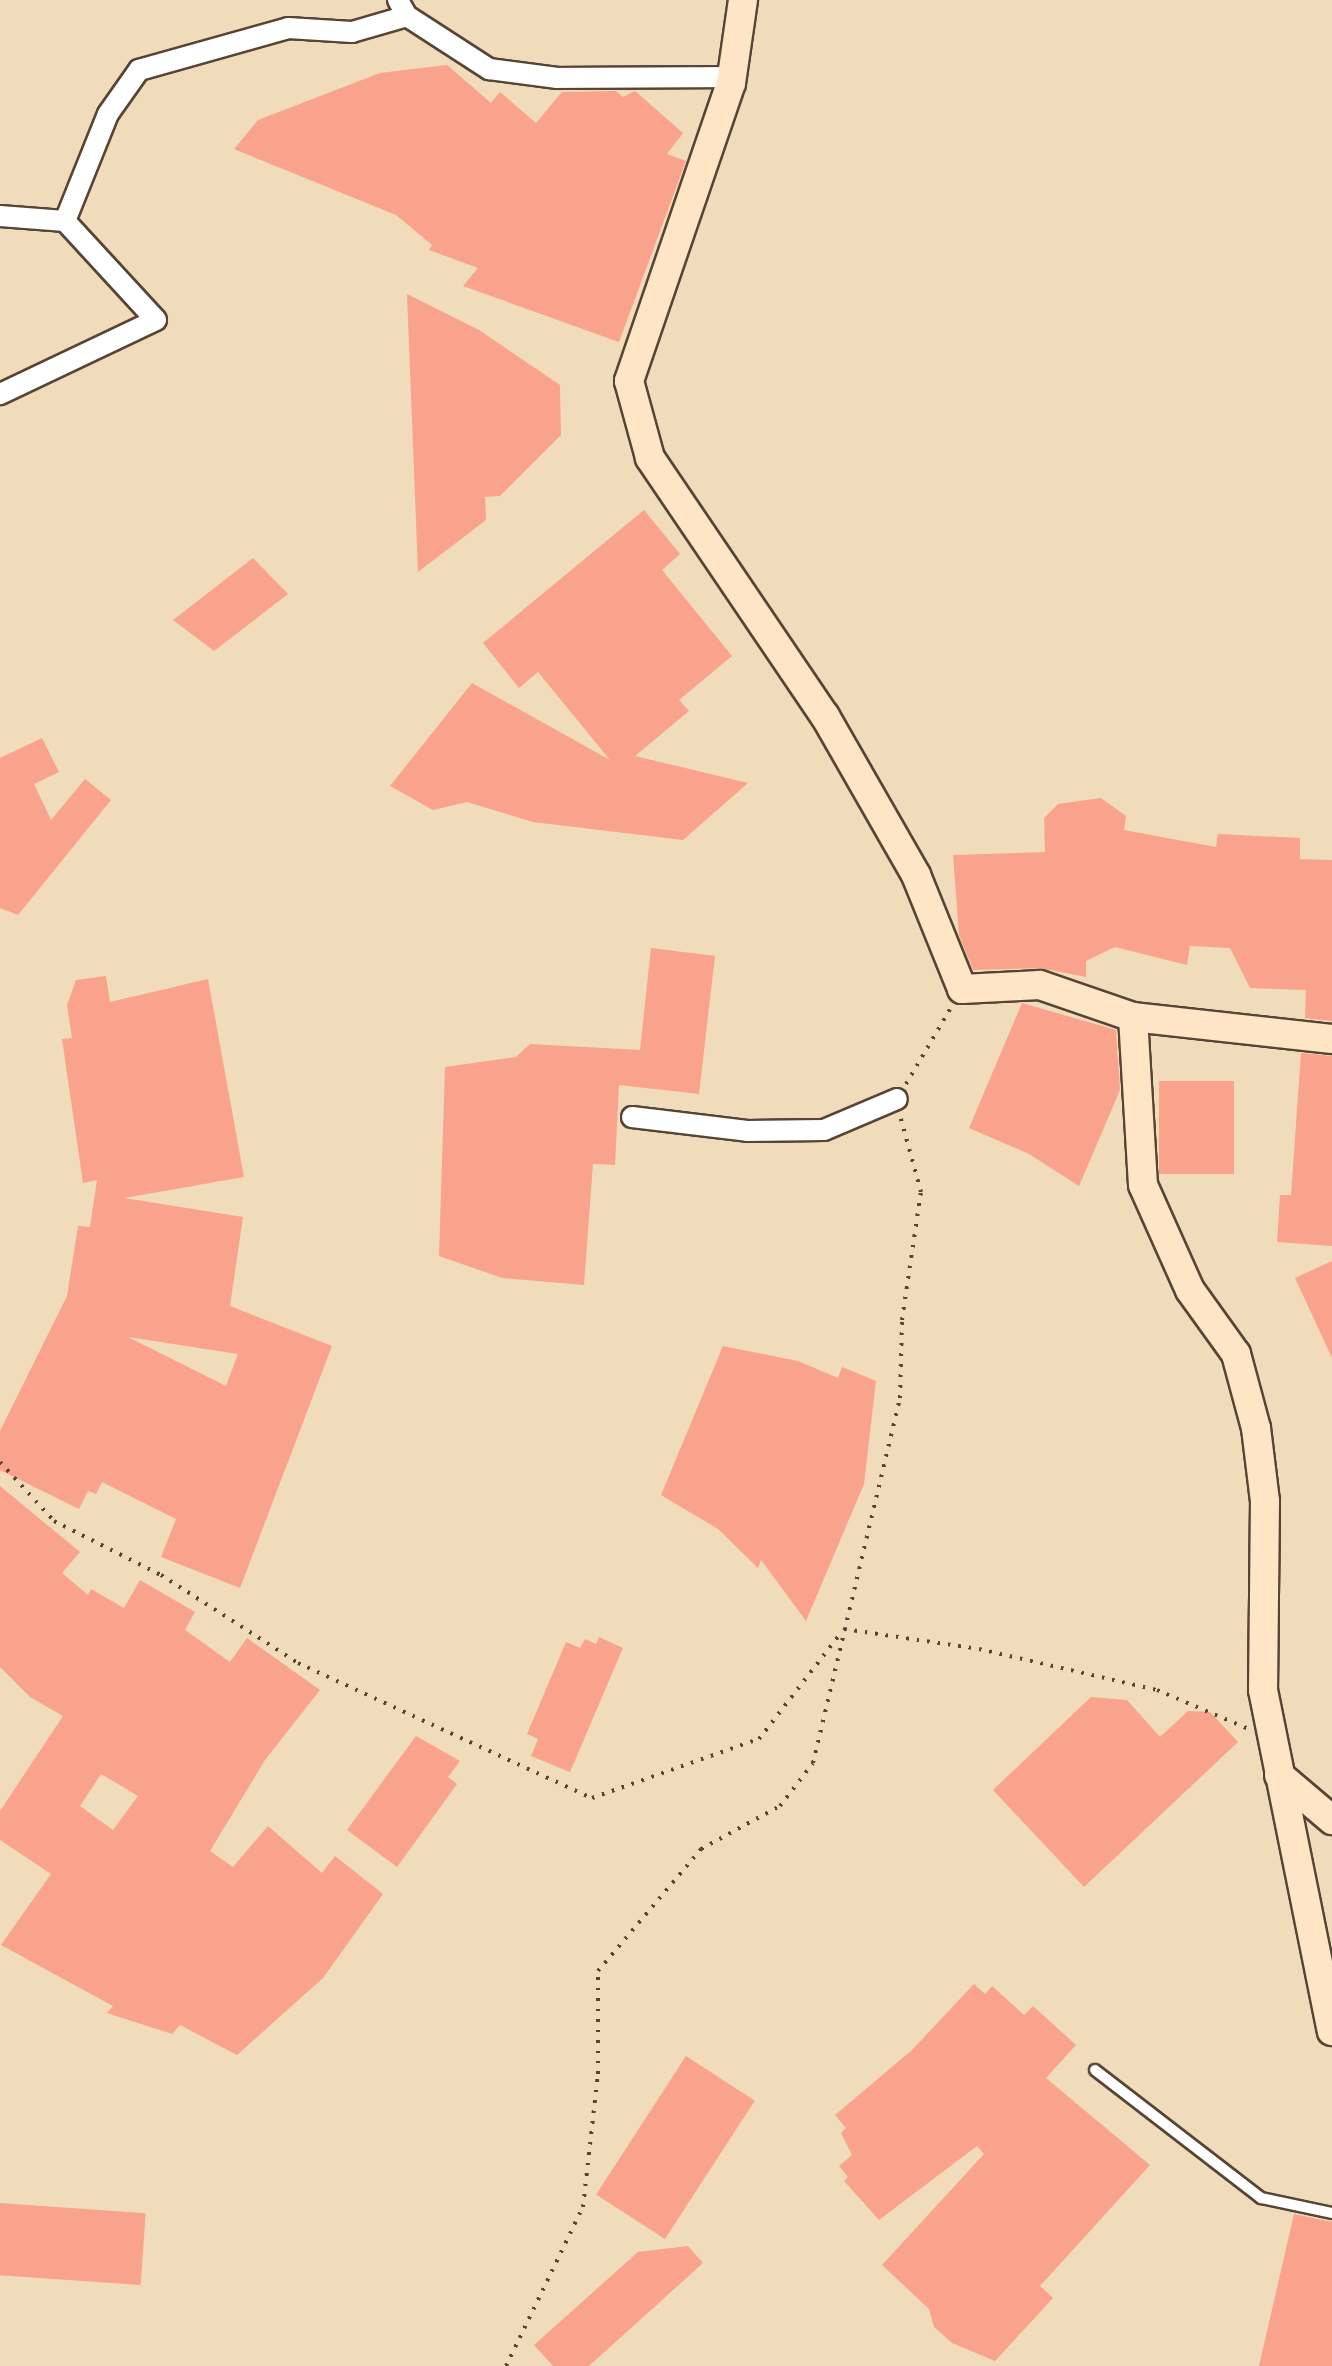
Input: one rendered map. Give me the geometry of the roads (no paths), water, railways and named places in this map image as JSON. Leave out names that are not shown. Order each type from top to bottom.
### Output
[{"type":"street","points":[[743,0],[732,77],[629,381],[650,458],[824,716],[916,875],[962,990],[1040,985],[1133,1018],[1332,1039]]},
{"type":"street","points":[[66,221],[108,114],[139,70],[288,28],[352,32],[403,8],[490,68],[558,78],[732,77]]},
{"type":"street","points":[[0,216],[66,221],[156,320],[0,394]]},
{"type":"street","points":[[1133,1018],[1144,1185],[1190,1290],[1236,1354],[1256,1428],[1265,1501],[1263,1690],[1332,2031]]},
{"type":"street","points":[[632,1118],[748,1131],[824,1130],[898,1099]]},
{"type":"street","points":[[1279,1774],[1332,1820]]},
{"type":"lane","points":[[1096,2070],[1261,2198],[1332,2213]]}]
